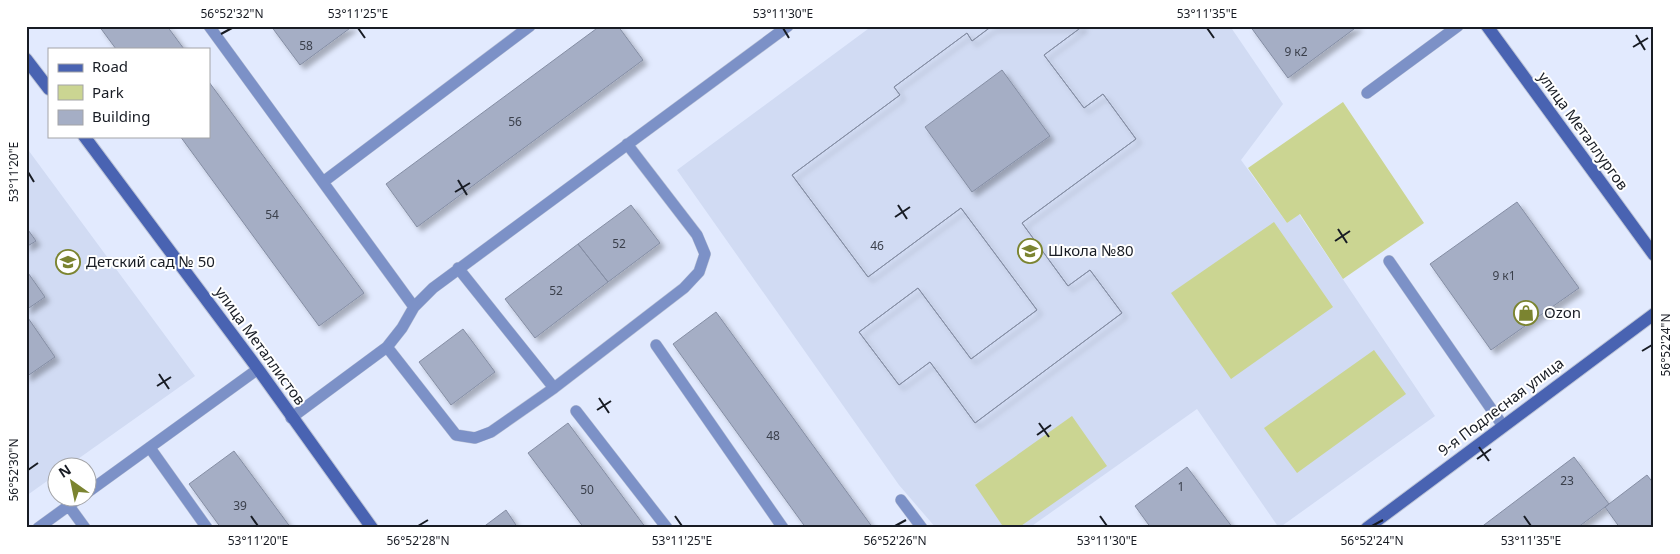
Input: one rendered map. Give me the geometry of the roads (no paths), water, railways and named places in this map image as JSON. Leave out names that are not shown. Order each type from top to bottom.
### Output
[{"type":"street","name":"улица Металлургов","points":[[1487,26],[1654,255]]},
{"type":"street","points":[[26,59],[48,88]]},
{"type":"street","name":"улица Металлистов","points":[[85,138],[258,369],[291,418],[372,528]]},
{"type":"street","name":"9-я Подлесная улица","points":[[1367,528],[1654,314]]},
{"type":"lane","points":[[323,182],[530,26]]},
{"type":"lane","points":[[291,418],[387,347],[402,328],[414,307],[433,288],[458,268],[788,26]]},
{"type":"lane","points":[[1367,93],[1458,26]]},
{"type":"lane","points":[[213,28],[414,307]]},
{"type":"lane","points":[[387,347],[456,436],[475,438],[491,432],[554,388],[684,288],[698,272],[706,254],[697,234],[627,144]]},
{"type":"lane","points":[[1389,261],[1503,426]]},
{"type":"lane","points":[[458,268],[554,388]]},
{"type":"lane","points":[[656,345],[783,528]]},
{"type":"lane","points":[[98,485],[258,369]]},
{"type":"lane","points":[[576,411],[667,528]]},
{"type":"lane","points":[[150,448],[207,528]]},
{"type":"lane","points":[[901,500],[922,528]]},
{"type":"lane","points":[[38,528],[69,506],[85,528]]},
{"type":"place","name":"Школа №80","points":[[1030,251]]},
{"type":"place","name":"Детский сад № 50","points":[[68,262]]},
{"type":"place","name":"Ozon","points":[[1526,313]]}]
